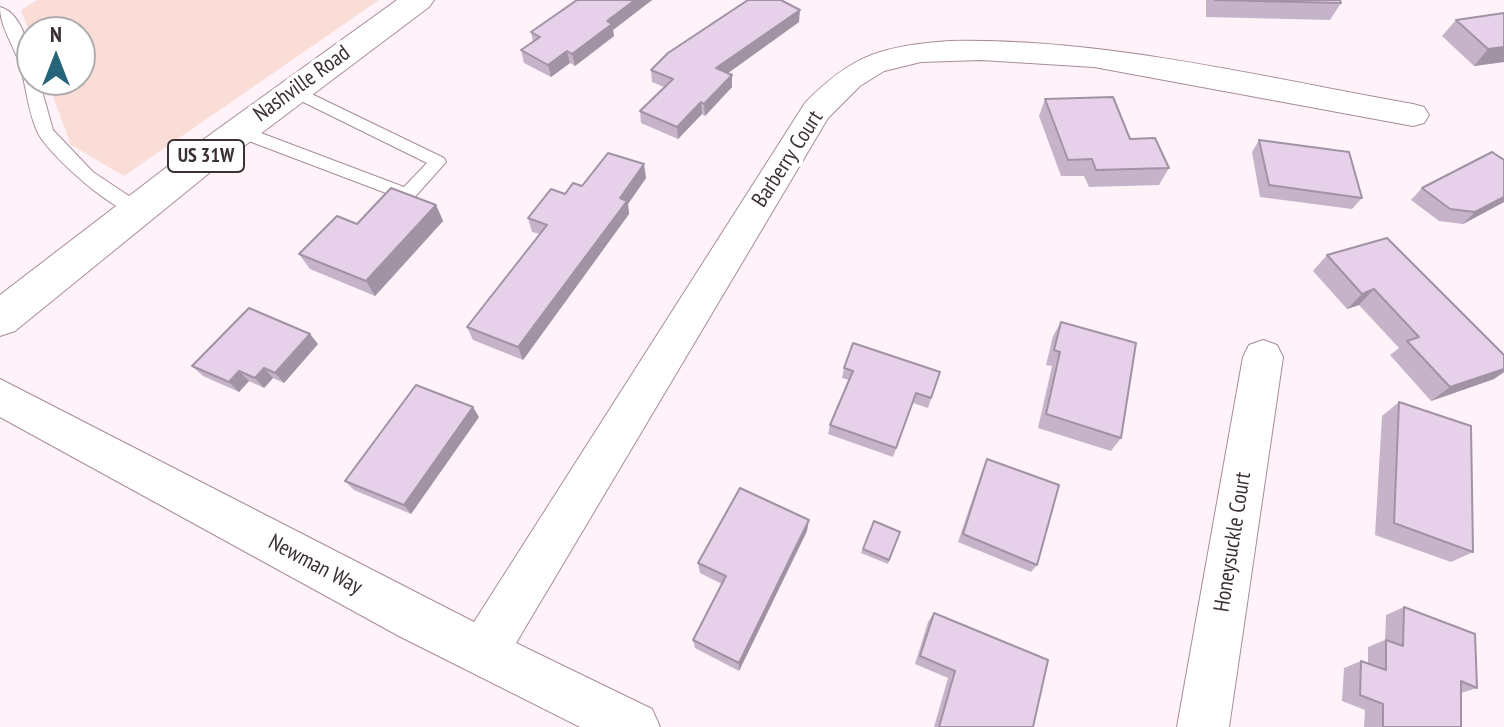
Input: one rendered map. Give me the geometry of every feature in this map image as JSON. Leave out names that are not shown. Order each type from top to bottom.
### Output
[{"type":"main road","name":"Nashville Road","points":[[0,319],[135,209],[418,0]]},
{"type":"street","name":"Barberry Court","points":[[483,652],[816,111],[854,75],[873,64],[928,53],[1047,52],[1094,57],[1413,115]]},
{"type":"street","name":"Honeysuckle Court","points":[[1203,727],[1263,357]]},
{"type":"street","name":"Newman Way","points":[[0,397],[483,652],[634,727]]},
{"type":"lane","points":[[0,11],[7,15],[27,64],[45,132],[87,176],[135,209]]},
{"type":"lane","points":[[239,131],[407,195],[438,162],[293,90]]},
{"type":"shaded area","points":[[37,0],[379,0],[124,176],[71,145],[53,96],[96,96],[96,16],[23,16],[21,10]]},
{"type":"building","points":[[577,0],[635,0],[607,21],[612,24],[572,54],[567,51],[548,65],[521,50],[540,37],[531,32]]},
{"type":"building","points":[[748,0],[781,0],[800,10],[716,68],[732,75],[677,127],[640,111],[673,79],[651,70],[668,53]]},
{"type":"building","points":[[1215,0],[1340,0],[1341,3]]},
{"type":"building","points":[[1504,13],[1504,47],[1488,49],[1456,20]]},
{"type":"building","points":[[1113,97],[1130,139],[1155,138],[1169,168],[1096,170],[1092,159],[1068,160],[1045,99]]},
{"type":"building","points":[[1259,140],[1349,152],[1362,198],[1269,185]]},
{"type":"building","points":[[1492,152],[1504,160],[1504,197],[1475,212],[1450,209],[1422,188]]},
{"type":"building","points":[[608,153],[644,164],[620,198],[627,201],[518,347],[467,327],[547,225],[528,218],[551,189],[565,194],[573,183],[582,186]]},
{"type":"building","points":[[391,188],[436,205],[366,281],[299,254],[337,216],[357,224]]},
{"type":"building","points":[[1387,238],[1504,355],[1504,369],[1450,387],[1407,341],[1419,337],[1374,289],[1362,294],[1327,255]]},
{"type":"building","points":[[249,308],[310,334],[275,373],[264,368],[255,378],[239,371],[229,382],[192,366]]},
{"type":"building","points":[[1061,322],[1136,343],[1121,438],[1046,414],[1060,352],[1054,350]]},
{"type":"building","points":[[853,343],[940,372],[931,398],[916,393],[896,448],[830,425],[853,371],[844,368]]},
{"type":"building","points":[[416,385],[473,407],[404,505],[345,481]]},
{"type":"building","points":[[1399,402],[1471,426],[1473,552],[1394,523]]},
{"type":"building","points":[[987,459],[1059,485],[1037,565],[963,534]]},
{"type":"building","points":[[740,488],[809,520],[739,663],[693,640],[726,576],[698,563]]},
{"type":"building","points":[[874,521],[900,532],[889,560],[863,549]]},
{"type":"building","points":[[1404,607],[1475,634],[1477,688],[1461,681],[1461,727],[1383,727],[1383,704],[1360,695],[1361,661],[1386,670],[1386,640],[1403,646]]},
{"type":"building","points":[[934,613],[1048,660],[1033,727],[939,727],[955,671],[920,656]]}]
